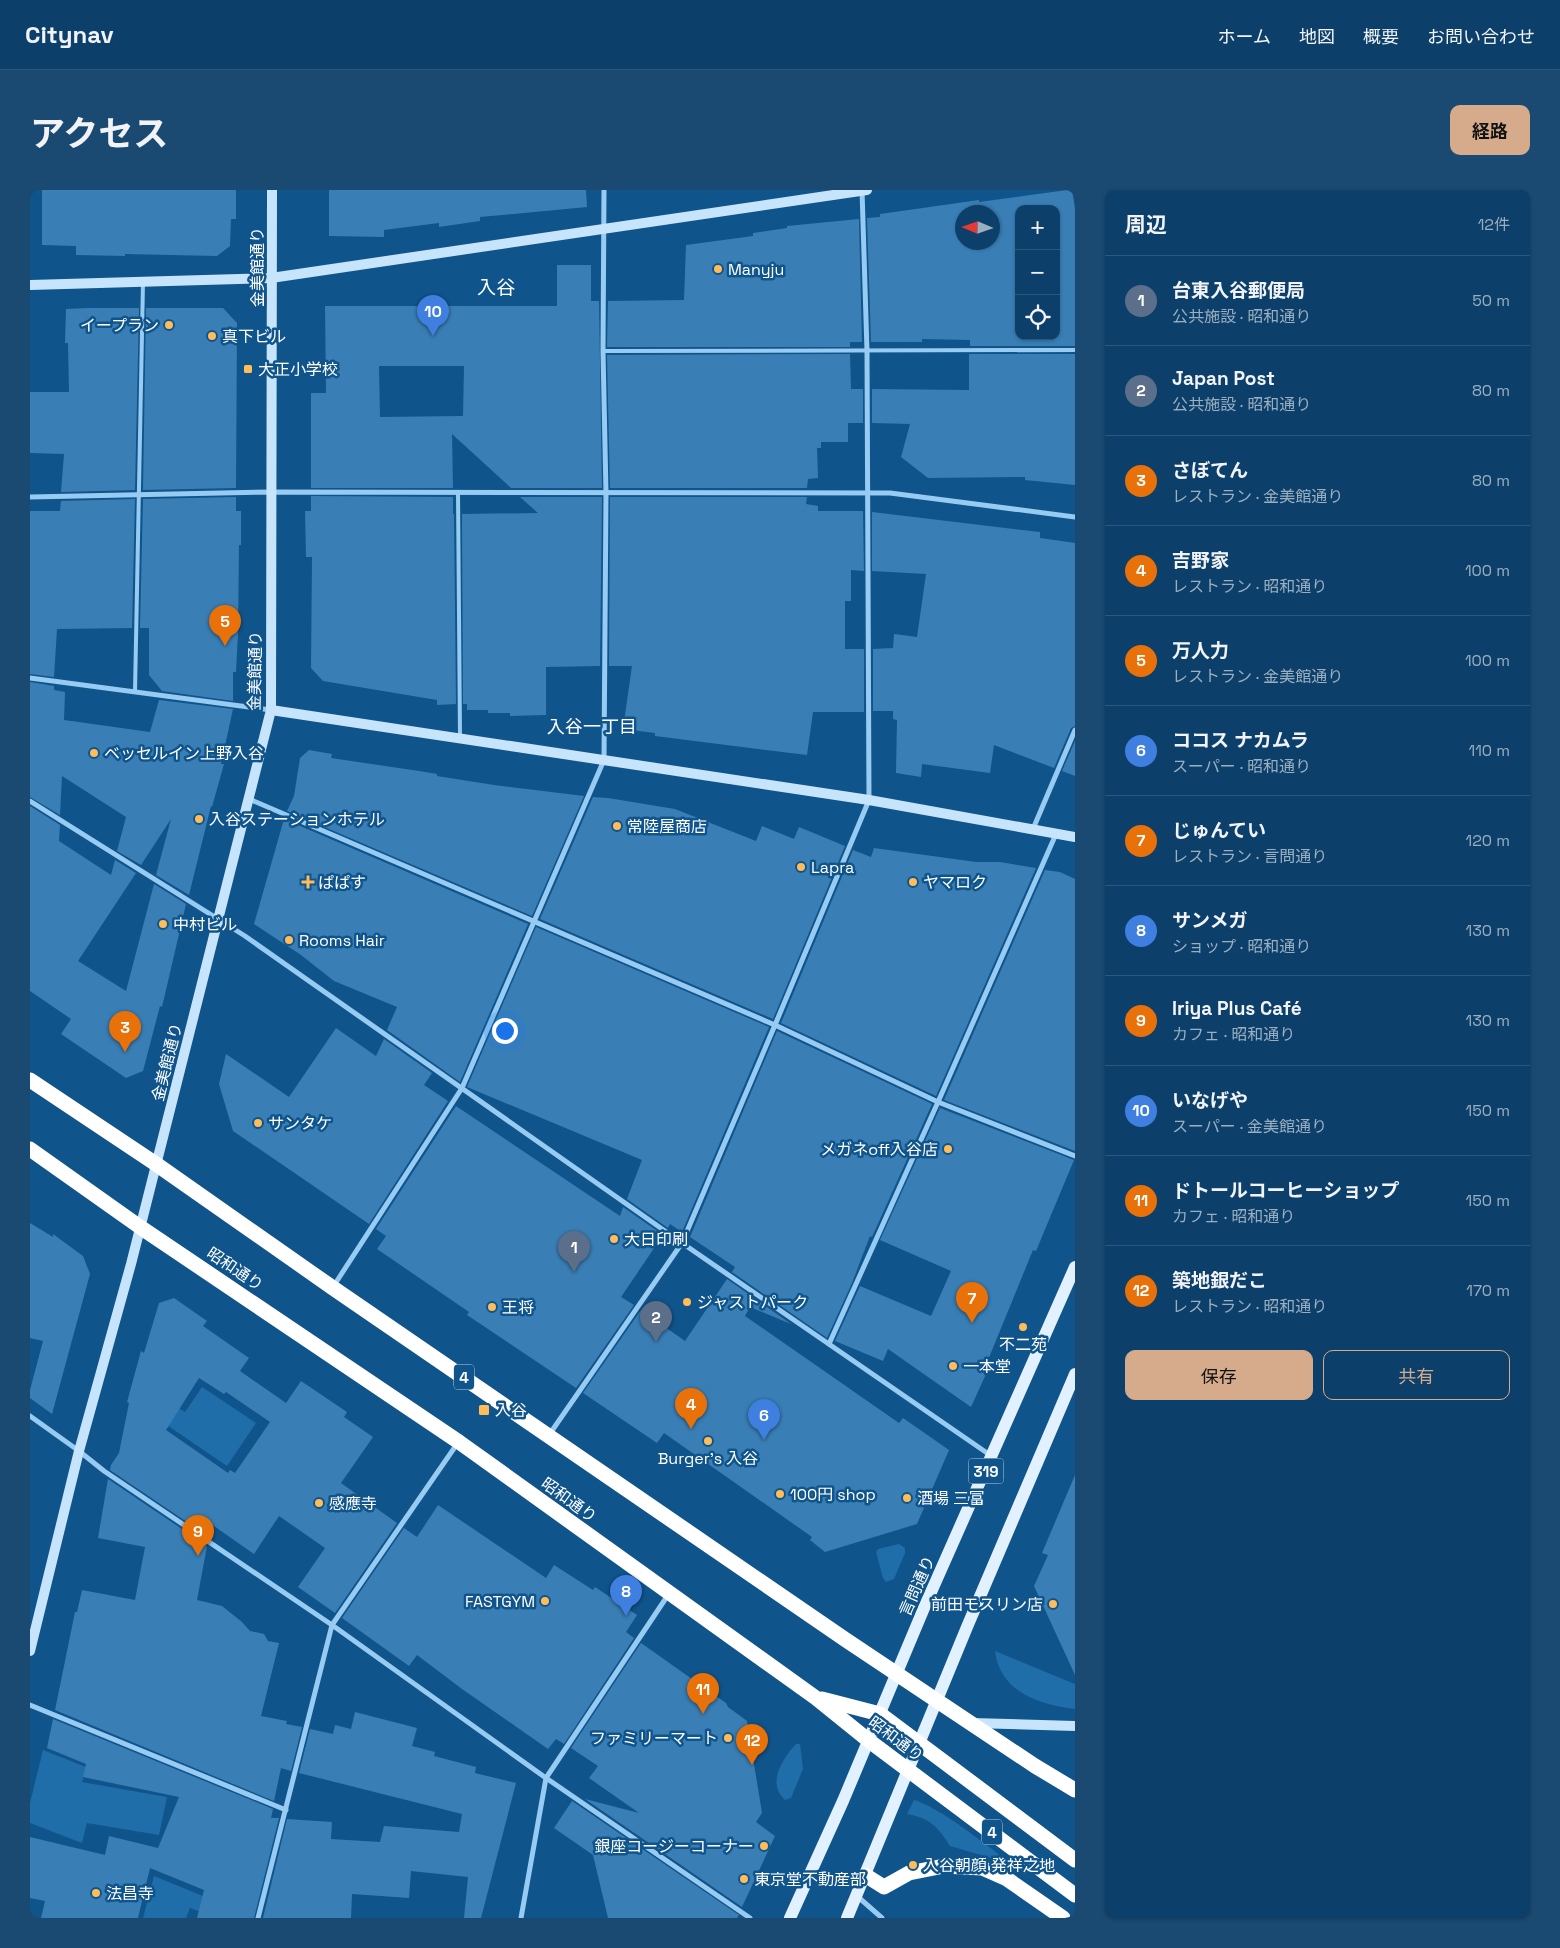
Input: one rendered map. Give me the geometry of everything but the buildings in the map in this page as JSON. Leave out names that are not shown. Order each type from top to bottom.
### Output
[{"type":"highway","name":"4","points":[[30,1080],[156,1164],[333,1288],[897,1674],[1035,1766],[1075,1790]]},
{"type":"highway","name":"昭和通り","points":[[30,1150],[140,1227],[459,1442],[816,1698],[868,1740],[1075,1895]]},
{"type":"highway","points":[[816,1698],[880,1714],[1075,1860]]},
{"type":"highway","points":[[1035,1766],[1075,1799]]},
{"type":"highway","points":[[865,1874],[884,1887],[910,1873],[944,1866],[982,1868],[1007,1879],[1063,1918]]},
{"type":"main road","name":"言問通り","points":[[790,1918],[880,1714],[924,1608],[993,1456],[1075,1267]]},
{"type":"main road","name":"319","points":[[847,1918],[919,1744],[1071,1391],[1075,1374]]},
{"type":"street","name":"金美館通り","points":[[30,1651],[79,1451],[140,1227],[271,710],[272,190]]},
{"type":"street","points":[[333,1288],[462,1088],[604,760],[606,494],[603,351],[604,190]]},
{"type":"street","points":[[30,286],[271,278],[864,190],[867,351],[866,493],[869,800],[682,1243],[549,1435]]},
{"type":"street","points":[[30,497],[271,492],[890,493],[1075,517]]},
{"type":"street","points":[[30,678],[271,710],[869,800],[1075,837]]},
{"type":"street","points":[[1033,830],[1075,730]]},
{"type":"street","points":[[249,799],[775,1025],[938,1102],[1075,1156]]},
{"type":"street","points":[[30,801],[245,936],[682,1243],[993,1456]]},
{"type":"street","points":[[829,1344],[1056,834]]},
{"type":"street","points":[[30,1416],[104,1471],[332,1625],[546,1778],[750,1918]]},
{"type":"street","points":[[258,1918],[332,1625],[459,1442]]},
{"type":"street","points":[[521,1918],[546,1778],[669,1593]]},
{"type":"street","points":[[30,1705],[286,1810]]},
{"type":"street","points":[[972,1723],[1075,1726]]},
{"type":"street","points":[[857,1896],[882,1918]]},
{"type":"lane","points":[[135,692],[142,282]]},
{"type":"lane","points":[[603,351],[1075,350]]},
{"type":"lane","points":[[458,492],[460,739]]},
{"type":"shaded area","points":[[202,1387],[256,1423],[227,1466],[158,1419],[169,1402],[185,1412]]},
{"type":"shaded area","points":[[899,1544],[905,1548],[905,1553],[894,1579],[886,1582],[883,1578],[876,1552],[878,1549]]},
{"type":"shaded area","points":[[995,1651],[1075,1684],[1075,1709],[1048,1704],[1023,1694],[1005,1677],[998,1665]]},
{"type":"shaded area","points":[[796,1744],[800,1744],[803,1769],[791,1798],[785,1800],[779,1793],[777,1786],[778,1771],[786,1756]]},
{"type":"shaded area","points":[[43,1750],[86,1767],[82,1782],[167,1797],[159,1835],[87,1823],[82,1843],[30,1823],[30,1803]]},
{"type":"shaded area","points":[[914,1800],[937,1810],[962,1827],[1008,1861],[1012,1867],[988,1857],[950,1846],[933,1824],[922,1818],[907,1814]]},
{"type":"shaded area","points":[[154,1876],[242,1912],[217,1918],[190,1908],[186,1918],[143,1918]]},
{"type":"place","name":"Manyju","points":[[718,269]]},
{"type":"place","name":"イープラン","points":[[169,325]]},
{"type":"place","name":"真下ビル","points":[[212,336]]},
{"type":"place","name":"いなげや","points":[[433,336]]},
{"type":"place","name":"大正小学校","points":[[248,369]]},
{"type":"place","name":"万人力","points":[[225,646]]},
{"type":"place","name":"ベッセルイン上野入谷","points":[[94,753]]},
{"type":"place","name":"入谷ステーションホテル","points":[[199,819]]},
{"type":"place","name":"常陸屋商店","points":[[617,826]]},
{"type":"place","name":"Lapra","points":[[801,867]]},
{"type":"place","name":"ぱぱす","points":[[308,882]]},
{"type":"place","name":"ヤマロク","points":[[913,882]]},
{"type":"place","name":"中村ビル","points":[[163,924]]},
{"type":"place","name":"Rooms Hair","points":[[289,940]]},
{"type":"place","name":"さぼてん","points":[[125,1052]]},
{"type":"place","name":"サンタケ","points":[[258,1123]]},
{"type":"place","name":"メガネoff入谷店","points":[[948,1149]]},
{"type":"place","name":"大日印刷","points":[[614,1239]]},
{"type":"place","name":"台東入谷郵便局","points":[[574,1272]]},
{"type":"place","name":"ジャストパーク","points":[[687,1302]]},
{"type":"place","name":"王将","points":[[492,1307]]},
{"type":"place","name":"じゅんてい","points":[[972,1323]]},
{"type":"place","name":"不二苑","points":[[1023,1327]]},
{"type":"place","name":"Japan Post","points":[[656,1342]]},
{"type":"place","name":"一本堂","points":[[953,1366]]},
{"type":"place","name":"入谷","points":[[484,1410]]},
{"type":"place","name":"吉野家","points":[[691,1429]]},
{"type":"place","name":"ココス ナカムラ","points":[[764,1440]]},
{"type":"place","name":"Burger's 入谷","points":[[708,1441]]},
{"type":"place","name":"100円 shop","points":[[780,1494]]},
{"type":"place","name":"酒場 三富","points":[[907,1498]]},
{"type":"place","name":"感應寺","points":[[319,1503]]},
{"type":"place","name":"Iriya Plus Café","points":[[198,1556]]},
{"type":"place","name":"FASTGYM","points":[[545,1601]]},
{"type":"place","name":"前田モスリン店","points":[[1053,1604]]},
{"type":"place","name":"サンメガ","points":[[626,1616]]},
{"type":"place","name":"ドトールコーヒーショップ","points":[[703,1714]]},
{"type":"place","name":"ファミリーマート","points":[[728,1738]]},
{"type":"place","name":"築地銀だこ","points":[[752,1765]]},
{"type":"place","name":"銀座コージーコーナー","points":[[764,1846]]},
{"type":"place","name":"入谷朝顔 発祥之地","points":[[913,1865]]},
{"type":"place","name":"東京堂不動産部","points":[[744,1879]]},
{"type":"place","name":"法昌寺","points":[[96,1893]]},
{"type":"district","name":"入谷","points":[[496,287]]},
{"type":"district","name":"入谷一丁目","points":[[592,726]]}]
